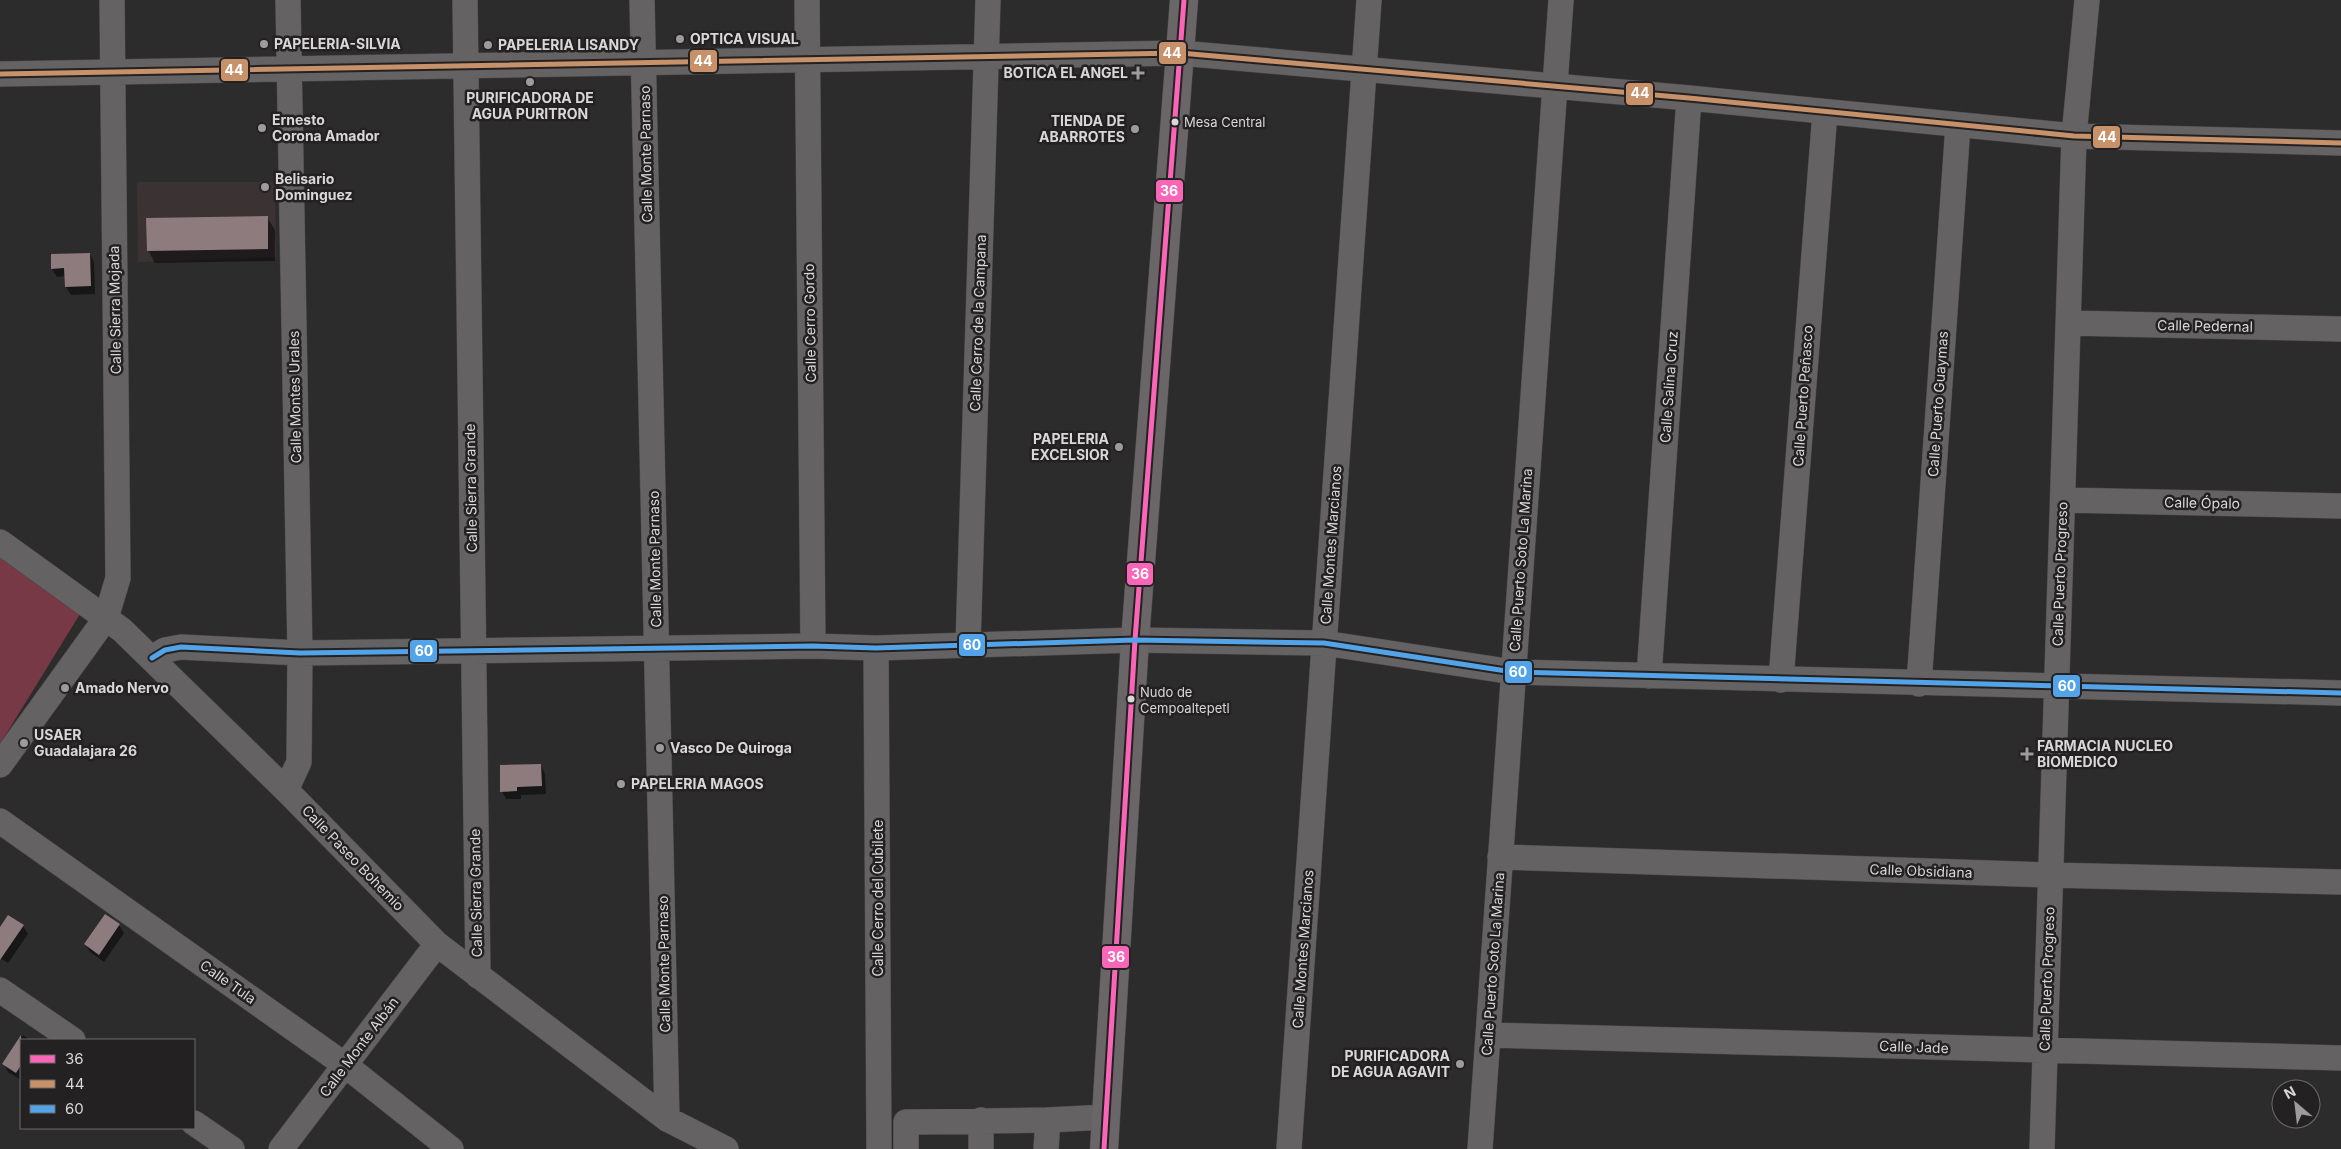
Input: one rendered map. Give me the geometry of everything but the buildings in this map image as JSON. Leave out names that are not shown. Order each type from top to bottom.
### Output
[{"type":"main road","points":[[1104,1149],[1135,640],[1184,0]]},
{"type":"street","name":"Calle Sierra Mojada","points":[[0,765],[106,618],[118,578],[112,0]]},
{"type":"street","name":"Calle Montes Urales","points":[[286,790],[299,762],[300,652],[288,0]]},
{"type":"street","name":"Calle Sierra Grande","points":[[465,0],[472,650],[478,976]]},
{"type":"street","name":"Calle Monte Parnaso","points":[[642,0],[667,1119]]},
{"type":"street","name":"Calle Cerro Gordo","points":[[807,0],[813,646]]},
{"type":"street","name":"Calle Cerro de la Campana","points":[[968,645],[988,0]]},
{"type":"street","name":"Calle Montes Marcianos","points":[[1289,1149],[1369,0]]},
{"type":"street","name":"Calle Puerto Soto La Marina","points":[[1480,1149],[1561,0]]},
{"type":"street","name":"Calle Puerto Progreso","points":[[2042,1149],[2074,136],[2087,0]]},
{"type":"street","points":[[0,74],[1180,53],[1689,98],[2074,136],[2341,143]]},
{"type":"street","name":"Calle Salina Cruz","points":[[1649,676],[1689,98]]},
{"type":"street","name":"Calle Puerto Peñasco","points":[[1781,680],[1825,112]]},
{"type":"street","name":"Calle Puerto Guaymas","points":[[1918,684],[1958,125]]},
{"type":"street","name":"Calle Pedernal","points":[[2068,323],[2341,329]]},
{"type":"street","name":"Calle Ópalo","points":[[2063,500],[2341,506]]},
{"type":"street","name":"Calle Paseo Bohemio","points":[[0,542],[106,618],[152,658],[286,790],[437,944],[667,1119],[726,1149]]},
{"type":"street","points":[[152,658],[165,650],[181,647],[300,652],[657,650],[813,646],[876,648],[1135,640],[1324,643],[1513,672],[1918,684],[2341,693]]},
{"type":"street","name":"Calle Cerro del Cubilete","points":[[876,648],[879,1149]]},
{"type":"street","name":"Calle Tula","points":[[0,821],[345,1065],[451,1149]]},
{"type":"street","name":"Calle Obsidiana","points":[[1500,857],[2050,875],[2341,882]]},
{"type":"street","name":"Calle Monte Albán","points":[[281,1149],[437,944]]},
{"type":"street","points":[[0,990],[72,1039]]},
{"type":"street","name":"Calle Jade","points":[[1488,1035],[2341,1058]]},
{"type":"street","points":[[906,1149],[906,1122],[1048,1120],[1106,1117]]},
{"type":"street","points":[[981,1120],[981,1149]]},
{"type":"street","points":[[1046,1149],[1048,1120]]},
{"type":"street","points":[[195,1124],[232,1149]]},
{"type":"shaded area","points":[[137,182],[275,182],[276,257],[138,262]]},
{"type":"shaded area","points":[[0,557],[80,614],[0,744]]},
{"type":"transit line","name":"36","points":[[1104,1149],[1135,640],[1184,0]]},
{"type":"transit line","name":"44","points":[[0,74],[1180,53],[1689,98],[2074,136],[2341,143]]},
{"type":"transit line","name":"60","points":[[152,658],[165,650],[181,647],[300,653],[813,646],[876,648],[1135,640],[1324,643],[1513,672],[2341,693]]},
{"type":"place","name":"OPTICA VISUAL","points":[[680,39]]},
{"type":"place","name":"PAPELERIA-SILVIA","points":[[264,44]]},
{"type":"place","name":"PAPELERIA LISANDY","points":[[488,45]]},
{"type":"place","name":"BOTICA EL ANGEL","points":[[1138,73]]},
{"type":"place","name":"PURIFICADORA DE AGUA PURITRON","points":[[530,82]]},
{"type":"place","name":"Mesa Central","points":[[1175,122]]},
{"type":"place","name":"Ernesto Corona Amador","points":[[262,128]]},
{"type":"place","name":"TIENDA DE ABARROTES","points":[[1135,129]]},
{"type":"place","name":"Belisario Dominguez","points":[[265,187]]},
{"type":"place","name":"PAPELERIA EXCELSIOR","points":[[1119,447]]},
{"type":"place","name":"Amado Nervo","points":[[65,688]]},
{"type":"place","name":"Nudo de Cempoaltepetl","points":[[1131,699]]},
{"type":"place","name":"USAER Guadalajara 26","points":[[24,743]]},
{"type":"place","name":"Vasco De Quiroga","points":[[660,748]]},
{"type":"place","name":"FARMACIA NUCLEO BIOMEDICO","points":[[2027,754]]},
{"type":"place","name":"PAPELERIA MAGOS","points":[[621,784]]},
{"type":"place","name":"PURIFICADORA DE AGUA AGAVIT","points":[[1460,1064]]}]
